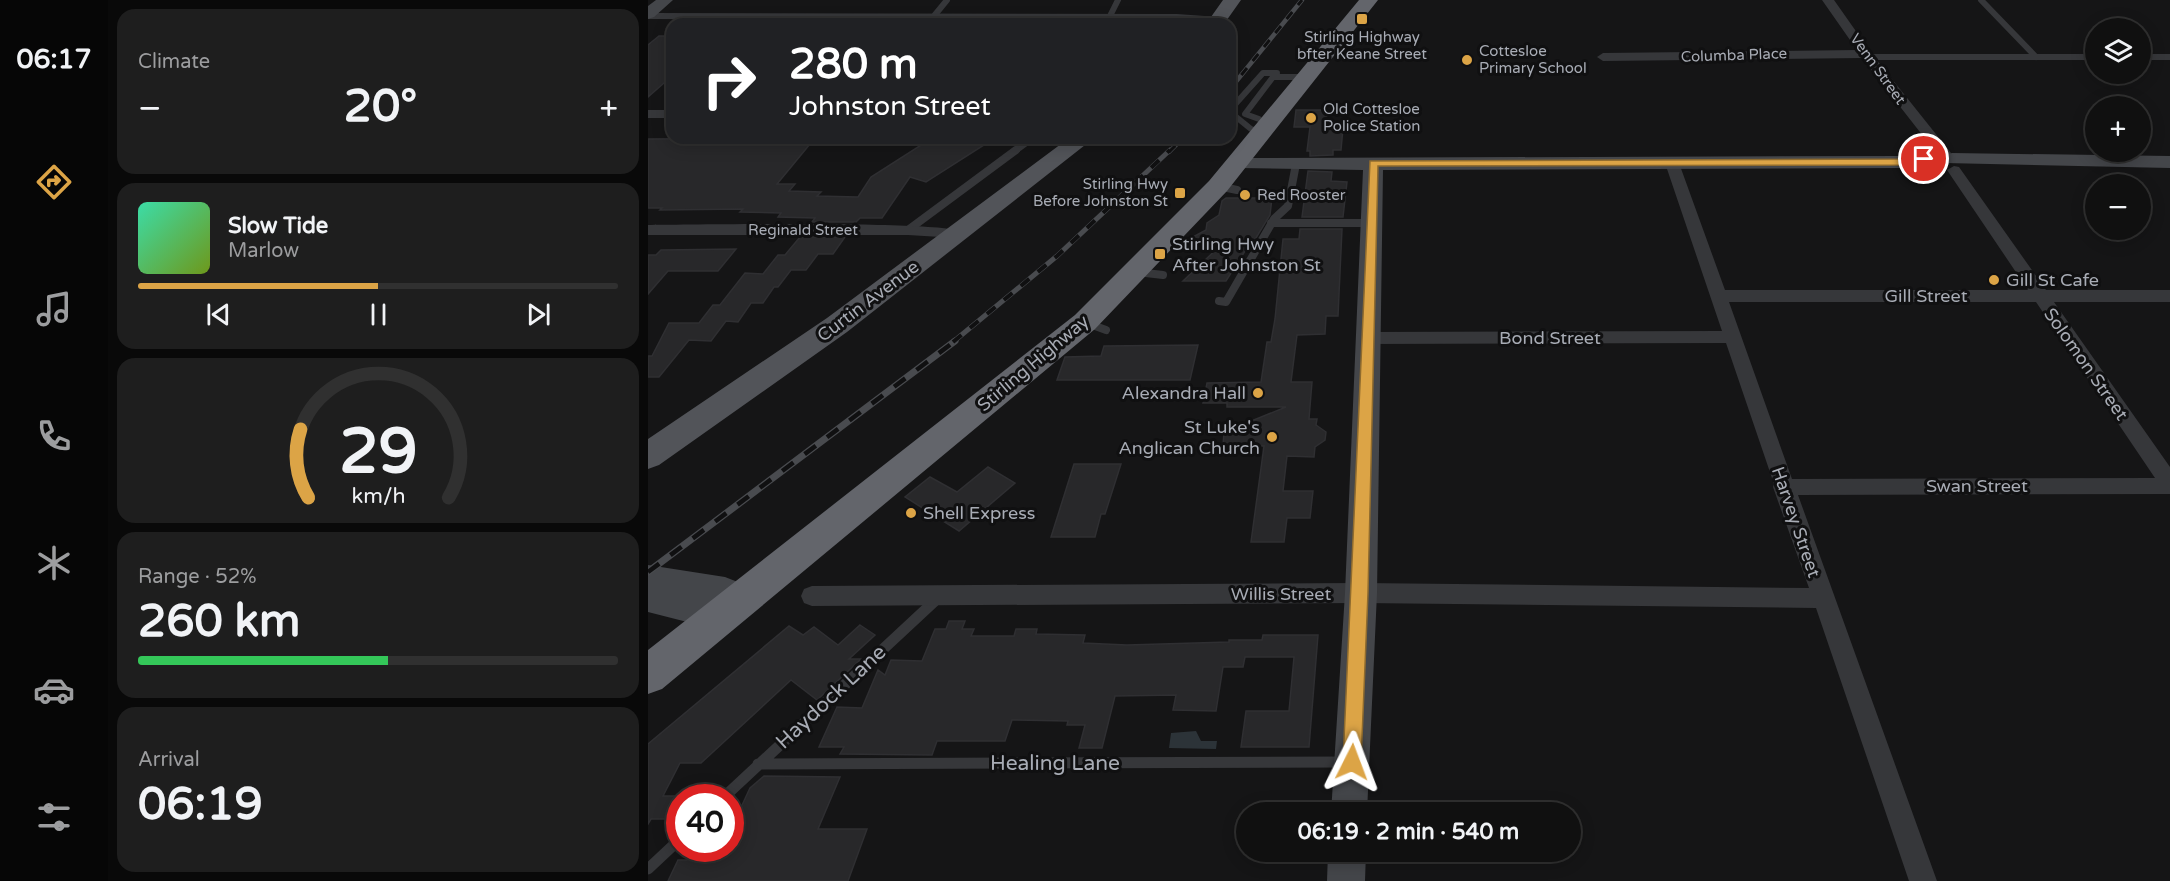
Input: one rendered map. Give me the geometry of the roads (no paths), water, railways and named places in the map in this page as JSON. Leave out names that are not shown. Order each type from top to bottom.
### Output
[{"type":"highway","name":"Stirling Highway","points":[[648,675],[721,605],[1037,344],[1198,189],[1258,127],[1356,0]]},
{"type":"highway","name":"Stirling Highway","points":[[1299,75],[1369,0]]},
{"type":"highway","name":"Stirling Highway","points":[[648,654],[721,605],[1096,326],[1228,188],[1258,127]]},
{"type":"main road","points":[[1220,18],[1232,0]]},
{"type":"main road","name":"Curtin Avenue","points":[[648,456],[837,325],[1074,144]]},
{"type":"main road","points":[[648,469],[682,433]]},
{"type":"street","points":[[648,15],[665,0]]},
{"type":"street","name":"Venn Street","points":[[1828,0],[1942,163]]},
{"type":"street","points":[[648,15],[1185,18]]},
{"type":"street","name":"Columba Place","points":[[1603,57],[1867,56]]},
{"type":"street","points":[[648,114],[666,114]]},
{"type":"street","points":[[1239,162],[1296,164],[2170,162]]},
{"type":"street","points":[[1350,802],[1360,593],[1373,163]]},
{"type":"street","name":"Harvey Street","points":[[1671,163],[1923,881]]},
{"type":"street","name":"Solomon Street","points":[[1942,163],[2040,296],[2170,485]]},
{"type":"street","name":"Reginald Street","points":[[648,230],[909,230],[957,233]]},
{"type":"street","name":"Gill Street","points":[[1718,296],[2170,296]]},
{"type":"street","name":"Bond Street","points":[[1368,338],[1732,338]]},
{"type":"street","name":"Swan Street","points":[[1783,487],[2170,485]]},
{"type":"street","points":[[648,579],[721,605]]},
{"type":"street","name":"Willis Street","points":[[812,596],[1360,593],[1822,598]]},
{"type":"street","points":[[648,598],[721,605]]},
{"type":"street","points":[[1346,881],[1347,862]]},
{"type":"lane","points":[[934,16],[948,0]]},
{"type":"lane","points":[[1110,16],[1118,0]]},
{"type":"lane","points":[[1982,0],[2036,57]]},
{"type":"lane","points":[[1867,56],[2085,57]]},
{"type":"lane","points":[[2151,57],[2170,57]]},
{"type":"lane","points":[[1236,104],[1263,74],[1299,75]]},
{"type":"lane","points":[[1236,114],[1258,127]]},
{"type":"lane","points":[[909,230],[1025,144]]},
{"type":"lane","points":[[1219,301],[1226,302],[1271,223],[1288,206],[1296,164]]},
{"type":"lane","points":[[1271,223],[1372,223]]},
{"type":"lane","name":"Haydock Lane","points":[[737,784],[940,596]]},
{"type":"lane","name":"Healing Lane","points":[[758,764],[1352,762]]},
{"type":"lane","points":[[648,869],[666,852]]},
{"type":"railway","points":[[1236,82],[1302,0]]},
{"type":"railway","points":[[1169,152],[1177,144]]},
{"type":"railway","points":[[953,342],[1057,256],[1170,150]]},
{"type":"railway","points":[[648,572],[955,341]]},
{"type":"place","name":"Stirling Highway bfter Keane Street","points":[[1362,19]]},
{"type":"place","name":"Cottesloe Primary School","points":[[1467,60]]},
{"type":"place","name":"Old Cottesloe Police Station","points":[[1311,118]]},
{"type":"place","name":"Stirling Hwy Before Johnston St","points":[[1180,193]]},
{"type":"place","name":"Red Rooster","points":[[1245,195]]},
{"type":"place","name":"Stirling Hwy After Johnston St","points":[[1160,254]]},
{"type":"place","name":"Gill St Cafe","points":[[1994,280]]},
{"type":"place","name":"Alexandra Hall","points":[[1258,393]]},
{"type":"place","name":"St Luke's Anglican Church","points":[[1272,437]]},
{"type":"place","name":"Shell Express","points":[[911,513]]}]
